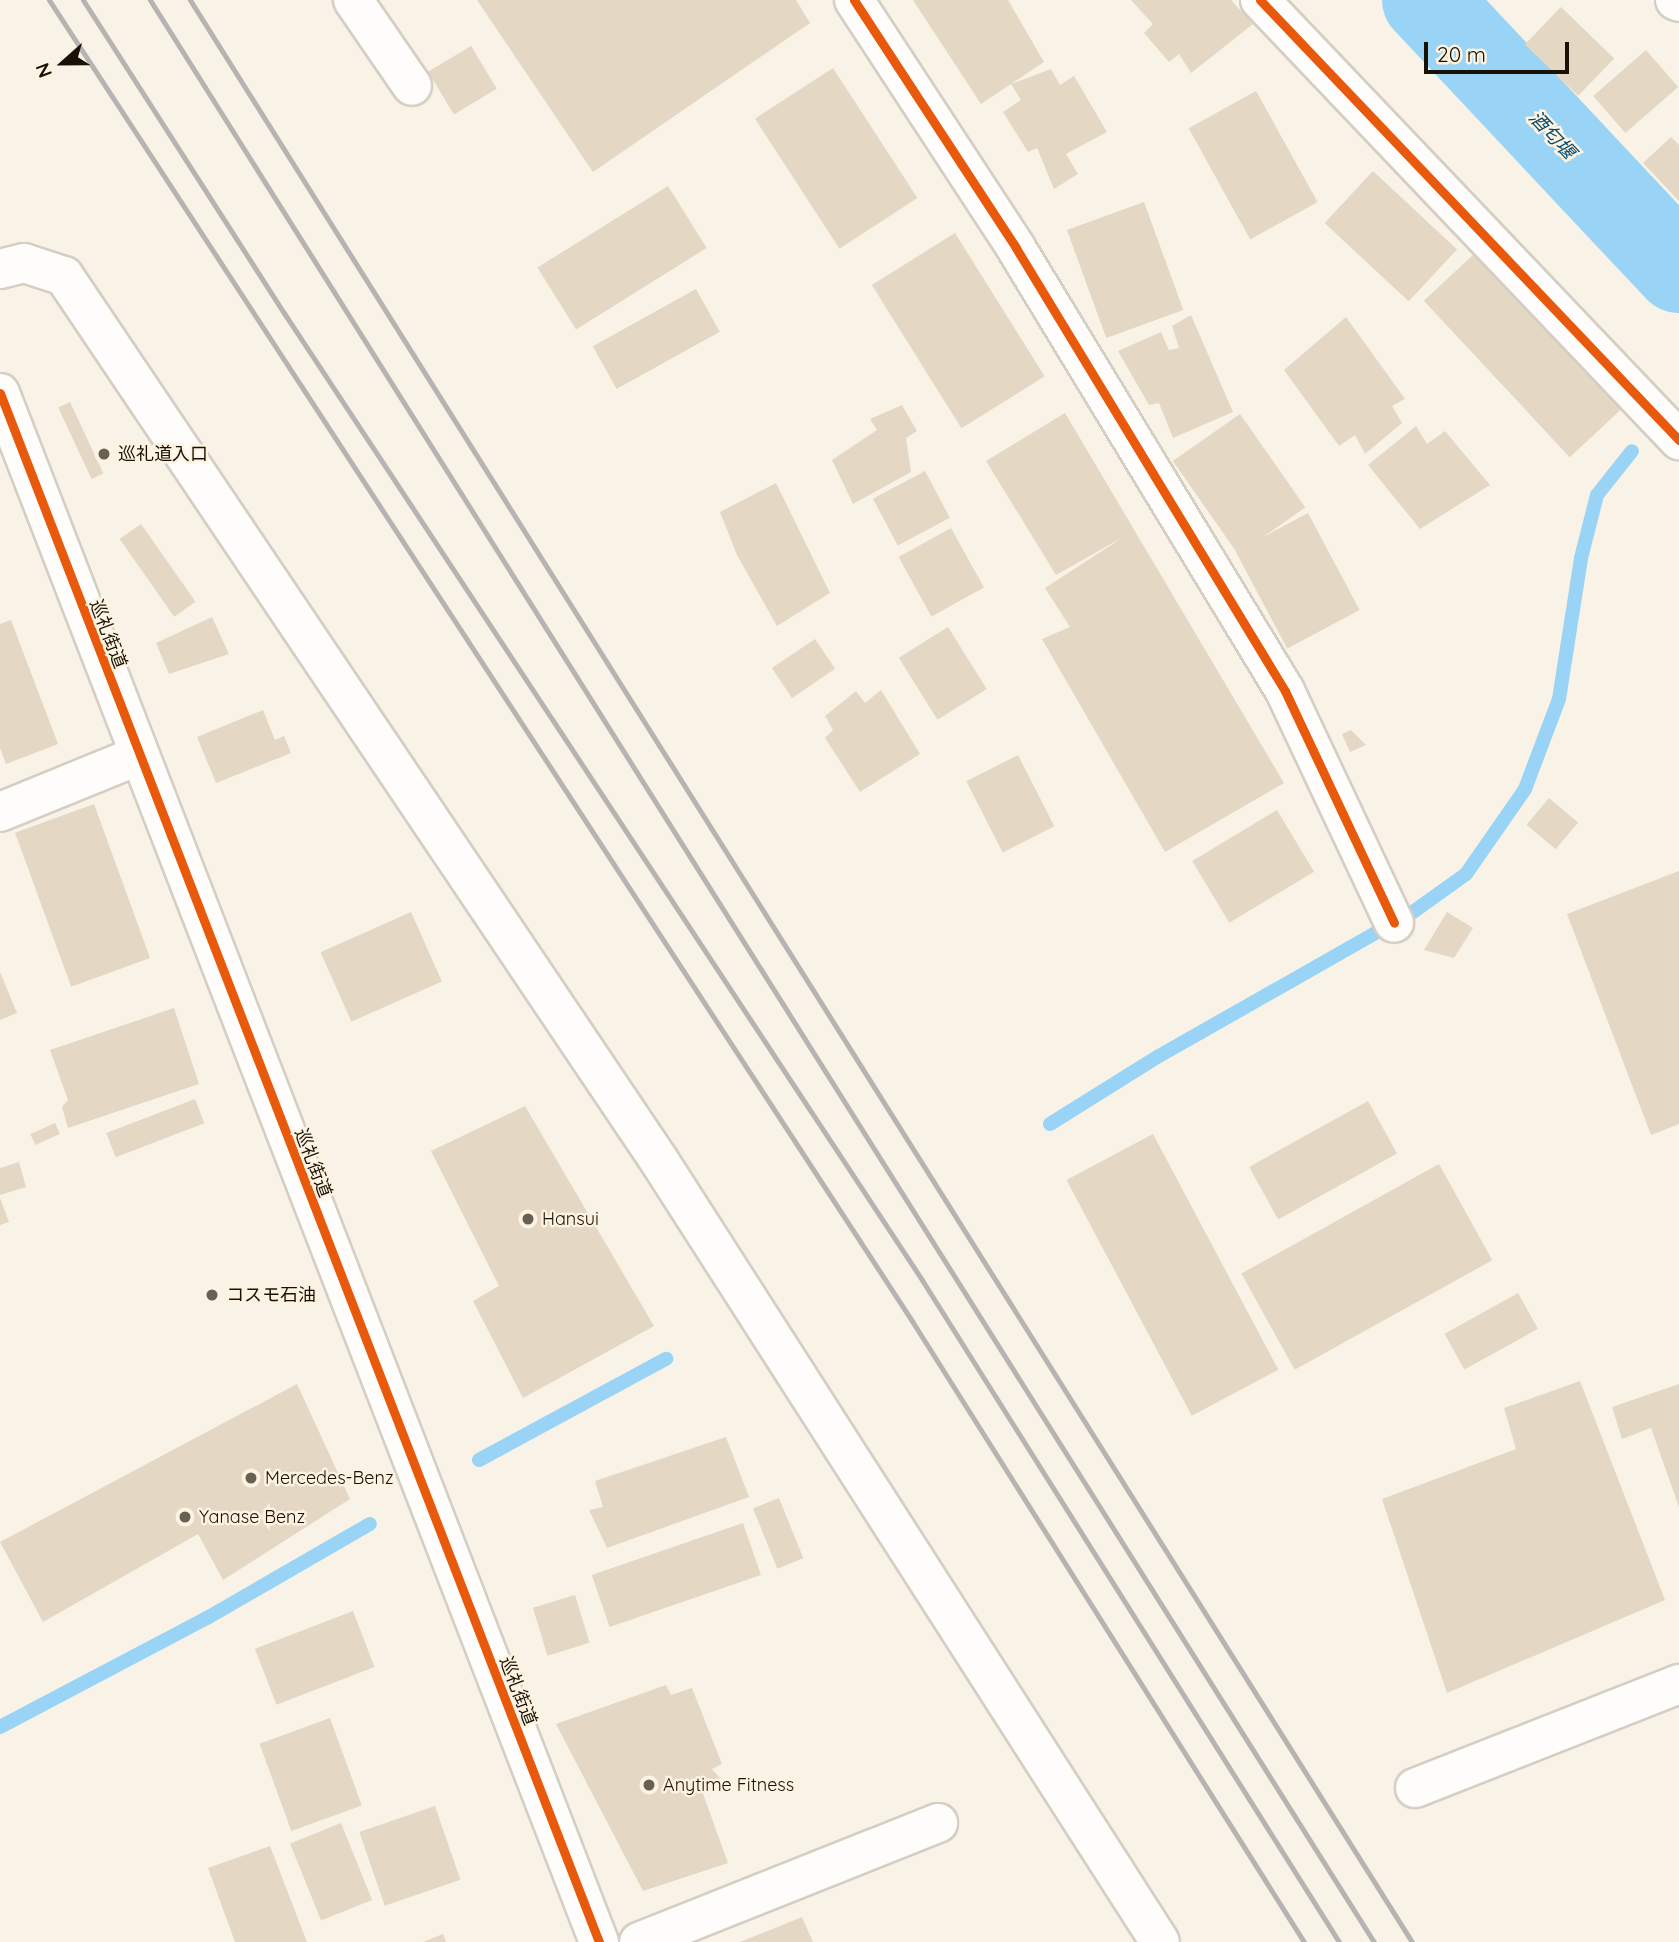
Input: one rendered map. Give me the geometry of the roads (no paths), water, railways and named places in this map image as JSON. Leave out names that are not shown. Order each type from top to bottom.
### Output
[{"type":"street","points":[[353,0],[412,86]]},
{"type":"street","points":[[854,0],[1016,248],[1285,691],[1394,923]]},
{"type":"street","points":[[1259,0],[1679,440]]},
{"type":"street","points":[[0,269],[24,263],[64,276],[660,1162],[1160,1942]]},
{"type":"street","name":"巡礼街道","points":[[0,393],[137,756],[599,1942]]},
{"type":"street","points":[[0,813],[137,756]]},
{"type":"street","points":[[1415,1788],[1679,1684]]},
{"type":"street","points":[[639,1942],[938,1823]]},
{"type":"waterway","name":"酒匂堰","points":[[1426,0],[1679,269]]},
{"type":"waterway","points":[[1050,1124],[1159,1056],[1413,912],[1466,874],[1525,789],[1559,699],[1581,558],[1597,495],[1632,451]]},
{"type":"waterway","points":[[479,1460],[666,1359]]},
{"type":"waterway","points":[[0,1727],[207,1618],[370,1524]]},
{"type":"railway","points":[[49,0],[912,1321],[1304,1942]]},
{"type":"railway","points":[[83,0],[284,313],[922,1280],[1339,1942]]},
{"type":"railway","points":[[150,0],[1374,1942]]},
{"type":"railway","points":[[190,0],[1412,1942]]},
{"type":"place","name":"巡礼道入口","points":[[104,454]]},
{"type":"place","name":"Hansui","points":[[528,1219]]},
{"type":"place","name":"コスモ石油","points":[[212,1295]]},
{"type":"place","name":"Mercedes-Benz","points":[[251,1478]]},
{"type":"place","name":"Yanase Benz","points":[[185,1517]]},
{"type":"place","name":"Anytime Fitness","points":[[649,1785]]}]
